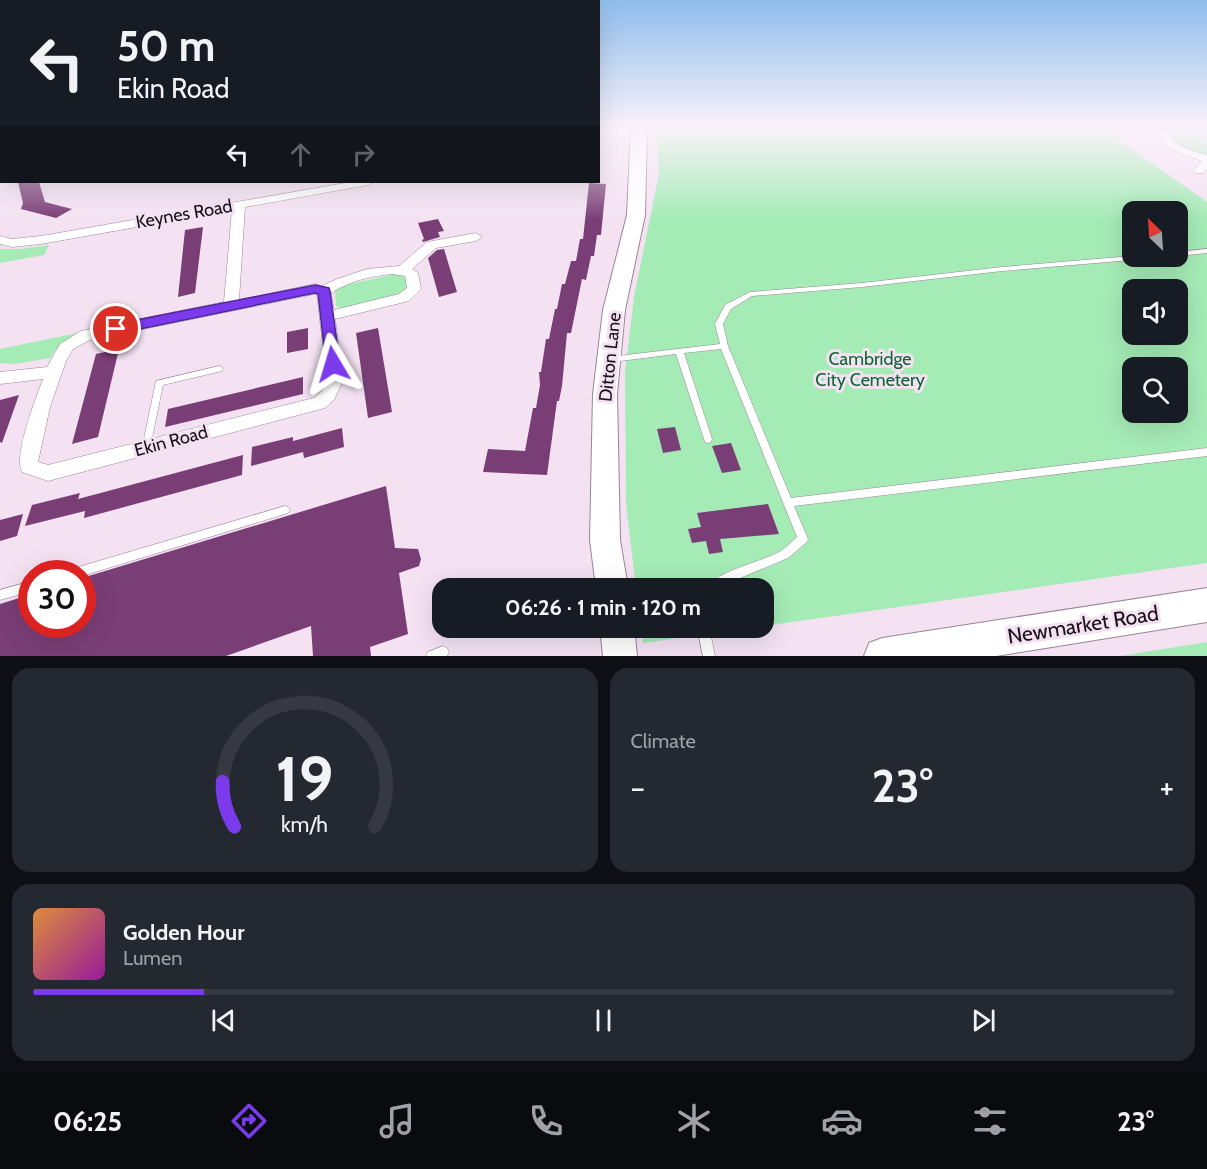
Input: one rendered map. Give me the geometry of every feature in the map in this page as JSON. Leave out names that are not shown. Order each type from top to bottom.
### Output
[{"type":"main road","name":"Ditton Lane","points":[[611,578],[605,529],[604,394],[614,310],[636,215],[638,159]]},
{"type":"main road","name":"Newmarket Road","points":[[886,655],[1207,605]]},
{"type":"main road","points":[[618,638],[620,656]]},
{"type":"street","name":"Keynes Road","points":[[0,240],[12,243],[41,240],[362,183]]},
{"type":"street","points":[[231,305],[238,204]]},
{"type":"street","points":[[328,316],[404,298],[414,289],[411,273],[405,269],[432,245],[476,237]]},
{"type":"street","name":"Ekin Road","points":[[324,291],[335,380],[328,395],[319,403],[48,473],[28,467],[30,448],[64,348],[86,335],[307,290],[324,291],[341,280],[393,269],[405,269]]},
{"type":"street","points":[[0,378],[55,372]]},
{"type":"lane","points":[[1188,253],[1207,251]]},
{"type":"lane","points":[[727,578],[784,555],[803,539],[724,346],[719,324],[728,307],[750,294],[1122,259]]},
{"type":"lane","points":[[609,359],[724,346]]},
{"type":"lane","points":[[680,351],[708,439]]},
{"type":"lane","points":[[146,448],[159,383],[219,369]]},
{"type":"lane","points":[[788,503],[1207,452]]},
{"type":"lane","points":[[96,567],[285,510]]},
{"type":"lane","points":[[0,595],[18,590]]},
{"type":"lane","points":[[706,638],[709,656]]},
{"type":"green space","name":"Cambridge City Cemetery","points":[[658,159],[1145,159],[1207,202],[1207,563],[774,625],[774,578],[635,578],[626,503],[625,372],[634,297],[659,174]]},
{"type":"green space","points":[[49,245],[44,255],[0,263],[0,249]]},
{"type":"green space","points":[[395,274],[405,277],[409,290],[405,295],[345,310],[336,306],[335,290],[341,286]]},
{"type":"green space","points":[[82,332],[54,351],[51,358],[15,364],[0,363],[0,349]]},
{"type":"green space","points":[[642,638],[679,638],[643,643]]},
{"type":"green space","points":[[1207,642],[1207,656],[1120,656]]},
{"type":"building","points":[[18,183],[39,183],[45,202],[72,209],[56,218],[21,209],[23,203]]},
{"type":"building","points":[[589,183],[606,184],[601,235],[597,235],[594,256],[591,256],[586,280],[582,279],[571,333],[567,333],[562,386],[559,401],[557,401],[547,475],[483,472],[488,449],[525,451],[533,408],[536,408],[540,385],[539,372],[541,372],[546,339],[549,339],[562,284],[565,284],[571,261],[576,261],[580,239],[583,239]]},
{"type":"building","points":[[438,219],[444,231],[438,232],[440,237],[423,242],[418,223]]},
{"type":"building","points":[[203,227],[195,293],[178,297],[185,230]]},
{"type":"building","points":[[444,249],[457,292],[439,297],[428,258],[437,250]]},
{"type":"building","points":[[308,328],[308,349],[287,353],[287,332]]},
{"type":"building","points":[[378,328],[392,412],[368,418],[356,333]]},
{"type":"building","points":[[119,349],[98,437],[72,444],[96,354]]},
{"type":"building","points":[[303,377],[303,394],[165,427],[168,409]]},
{"type":"building","points":[[19,395],[2,443],[0,442],[0,400]]},
{"type":"building","points":[[675,427],[681,450],[663,453],[657,429]]},
{"type":"building","points":[[342,428],[344,447],[304,458],[303,452],[251,466],[252,447],[293,437],[293,441]]},
{"type":"building","points":[[731,443],[741,470],[722,473],[712,446]]},
{"type":"building","points":[[243,455],[242,475],[84,518],[85,511],[25,526],[32,505],[80,493],[78,499]]},
{"type":"building","points":[[386,486],[395,548],[418,549],[421,559],[419,566],[399,573],[408,634],[370,647],[371,656],[313,656],[311,626],[226,656],[0,656],[0,604],[18,598],[18,638],[96,638],[96,574]]},
{"type":"building","points":[[768,504],[779,534],[720,539],[723,552],[709,554],[706,541],[692,543],[688,529],[701,527],[697,513]]},
{"type":"building","points":[[23,514],[17,536],[0,541],[0,520]]},
{"type":"route","points":[[116,329],[315,289],[324,291],[333,364]]}]
